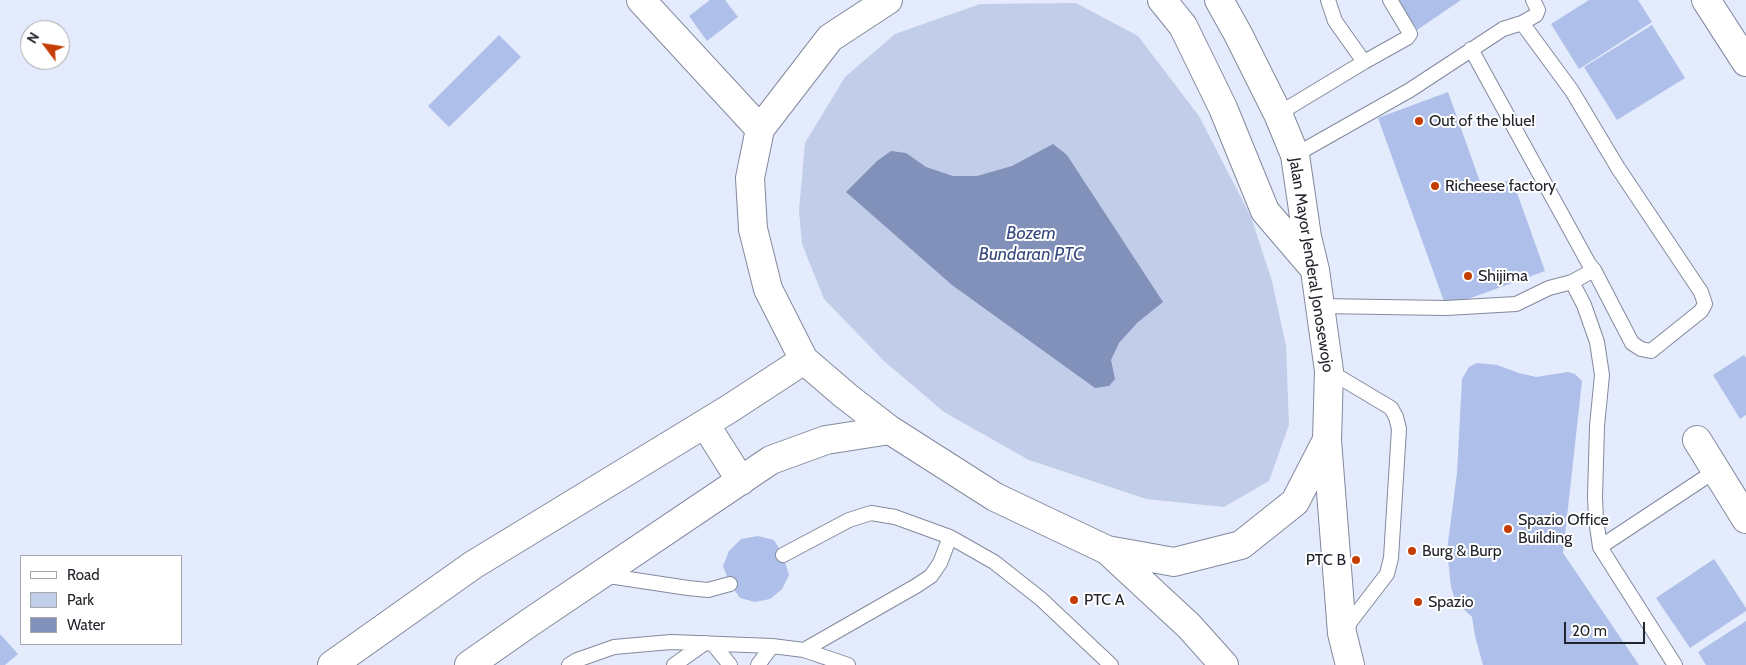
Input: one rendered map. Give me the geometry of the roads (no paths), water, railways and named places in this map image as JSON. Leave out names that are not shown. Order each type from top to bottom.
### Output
[{"type":"main road","points":[[641,0],[760,129]]},
{"type":"main road","points":[[888,0],[830,38],[760,129],[750,178],[753,229],[768,289],[804,360],[890,430],[995,497],[1107,550],[1174,562],[1241,545],[1295,502],[1327,440]]},
{"type":"main road","points":[[1162,0],[1183,26],[1223,108],[1265,211],[1315,270]]},
{"type":"main road","name":"Jalan Mayor Jenderal Jonosewojo","points":[[1219,0],[1278,114],[1295,155],[1307,238],[1315,270],[1329,371],[1327,440],[1342,633],[1350,665]]},
{"type":"main road","points":[[1706,0],[1746,62]]},
{"type":"main road","points":[[332,665],[473,565],[705,424],[804,360]]},
{"type":"main road","points":[[705,424],[741,481]]},
{"type":"main road","points":[[470,665],[771,460],[826,440],[890,430]]},
{"type":"main road","points":[[1697,440],[1746,519]]},
{"type":"main road","points":[[1107,550],[1189,626],[1224,665]]},
{"type":"lane","points":[[1328,0],[1335,21],[1364,62]]},
{"type":"lane","points":[[1278,114],[1407,38],[1410,34],[1390,0]]},
{"type":"lane","points":[[1295,155],[1410,90],[1503,29],[1522,23],[1536,15],[1538,10],[1533,0]]},
{"type":"lane","points":[[1471,49],[1594,270],[1632,343],[1640,349],[1651,351],[1696,316],[1704,304],[1701,292],[1618,168],[1572,92],[1522,23]]},
{"type":"lane","points":[[1320,306],[1446,308],[1516,304],[1549,288],[1572,282],[1594,270]]},
{"type":"lane","points":[[1572,282],[1584,305],[1598,342],[1602,375],[1597,426],[1595,497],[1600,547],[1675,665]]},
{"type":"lane","points":[[1329,371],[1391,408],[1399,429],[1391,558],[1387,574],[1342,633]]},
{"type":"lane","points":[[1600,547],[1715,471]]},
{"type":"lane","points":[[783,555],[848,520],[871,513],[895,518],[950,537],[1001,567],[1041,599],[1111,665]]},
{"type":"lane","points":[[804,650],[931,576],[940,563],[950,537]]},
{"type":"lane","points":[[600,575],[708,590],[730,584]]},
{"type":"lane","points":[[569,665],[577,660],[614,647],[671,642],[772,646],[804,650],[848,665]]},
{"type":"lane","points":[[674,665],[709,644]]},
{"type":"lane","points":[[709,644],[730,665]]},
{"type":"lane","points":[[758,665],[772,646]]},
{"type":"lane","points":[[1092,649],[1096,665]]},
{"type":"water","name":"Bozem Bundaran PTC","points":[[1053,144],[1067,155],[1163,302],[1137,323],[1119,343],[1111,360],[1115,379],[1109,386],[1095,388],[952,285],[846,192],[877,161],[891,151],[906,153],[926,167],[953,176],[977,176],[1012,166]]},
{"type":"place","name":"Out of the blue!","points":[[1419,121]]},
{"type":"place","name":"Richeese factory","points":[[1435,186]]},
{"type":"place","name":"Shijima","points":[[1468,276]]},
{"type":"place","name":"Spazio Office Building","points":[[1508,529]]},
{"type":"place","name":"Burg & Burp","points":[[1412,551]]},
{"type":"place","name":"PTC B","points":[[1356,560]]},
{"type":"place","name":"PTC A","points":[[1074,600]]},
{"type":"place","name":"Spazio","points":[[1418,602]]}]
